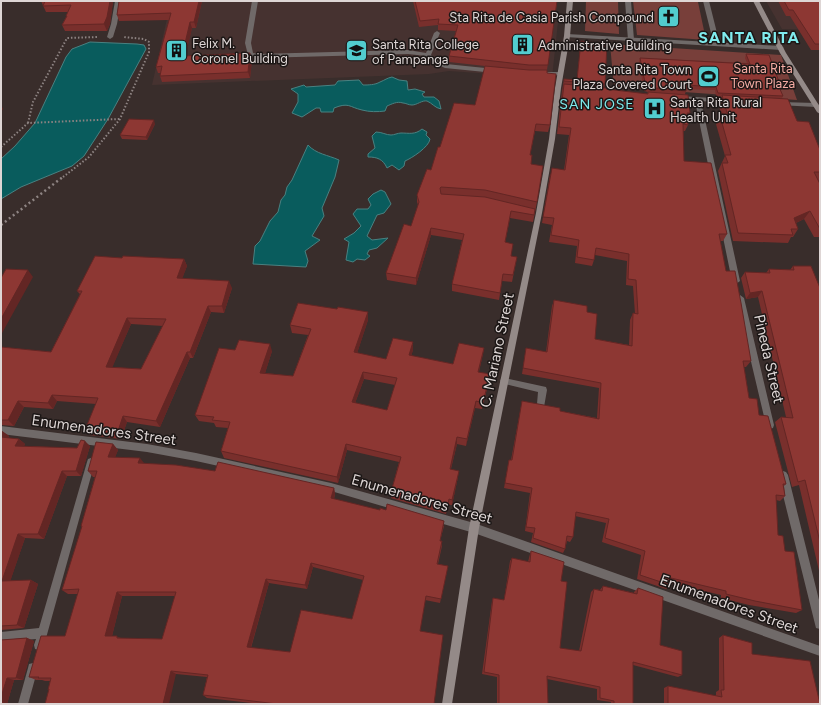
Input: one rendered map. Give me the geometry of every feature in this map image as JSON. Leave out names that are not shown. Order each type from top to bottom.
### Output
[{"type":"street","points":[[110,37],[114,27],[118,1]]},
{"type":"street","points":[[255,1],[248,43],[250,54],[258,56],[391,51],[420,52],[428,55],[438,63],[445,66],[498,71]]},
{"type":"street","name":"C. Mariano Street","points":[[447,704],[474,528],[561,88],[560,74],[567,36],[570,1]]},
{"type":"street","points":[[628,1],[631,40]]},
{"type":"street","points":[[706,1],[717,44]]},
{"type":"street","points":[[756,1],[780,48],[818,105],[820,112]]},
{"type":"street","points":[[428,55],[437,33]]},
{"type":"street","points":[[567,36],[780,48]]},
{"type":"street","points":[[535,74],[560,74]]},
{"type":"street","points":[[674,98],[737,101]]},
{"type":"street","name":"Pineda Street","points":[[698,100],[752,352],[771,430]]},
{"type":"street","points":[[776,103],[818,105]]},
{"type":"street","points":[[504,382],[543,390],[541,404]]},
{"type":"street","name":"Enumenadores Street","points":[[1,430],[147,448],[196,457],[331,487],[474,528],[820,651]]},
{"type":"street","points":[[23,704],[97,443]]},
{"type":"street","points":[[781,468],[820,624]]},
{"type":"street","points":[[1,637],[42,633]]},
{"type":"path","points":[[1,147],[28,123],[33,102],[67,38],[110,37],[144,39],[149,42],[149,52],[120,119],[89,156],[1,225]]},
{"type":"path","points":[[28,123],[120,119]]},
{"type":"shaded area","name":"Santa Rita College of Pampanga","points":[[171,1],[475,1],[472,14],[558,22],[552,78],[449,71],[429,74],[152,85]]},
{"type":"shaded area","points":[[766,1],[820,1],[820,30],[782,29]]},
{"type":"green space","points":[[586,1],[618,1],[619,34],[585,31]]},
{"type":"green space","points":[[633,1],[698,2],[706,40],[637,35]]},
{"type":"green space","name":"Santa Rita Town Plaza","points":[[610,44],[781,55],[797,100],[614,87]]},
{"type":"water","points":[[90,42],[137,44],[144,45],[146,49],[108,119],[84,156],[72,166],[21,187],[1,199],[1,159],[15,146],[35,123],[66,57],[72,49]]},
{"type":"water","points":[[392,77],[407,81],[408,90],[415,89],[425,92],[422,94],[424,97],[434,97],[439,101],[441,109],[425,101],[412,105],[399,102],[387,106],[385,111],[374,112],[343,105],[334,108],[333,112],[321,112],[320,108],[316,108],[302,117],[292,113],[298,102],[298,94],[291,89],[304,85],[306,87],[335,85],[338,81],[359,80],[363,85],[372,85]]},
{"type":"water","points":[[422,129],[427,132],[426,135],[430,139],[429,142],[420,152],[405,161],[404,166],[399,170],[392,165],[387,168],[384,162],[379,159],[368,157],[368,154],[375,148],[372,136],[376,132],[391,135],[400,133],[414,133]]},
{"type":"water","points":[[308,145],[318,152],[339,160],[335,177],[322,208],[324,216],[312,236],[320,240],[305,251],[308,261],[306,267],[253,264],[255,246],[260,241],[270,221],[278,212],[281,200],[285,195],[287,187],[292,180]]},
{"type":"water","points":[[381,190],[385,192],[391,204],[384,213],[377,215],[367,236],[372,240],[388,238],[377,248],[369,250],[367,254],[370,256],[365,260],[357,259],[353,262],[346,260],[349,242],[344,239],[354,233],[361,226],[353,214],[357,209],[368,209],[371,205],[368,199],[373,194]]},
{"type":"building","points":[[45,1],[110,1],[104,24],[62,25],[71,5],[43,6]]},
{"type":"building","points":[[119,1],[199,1],[194,22],[190,22],[182,56],[250,53],[248,72],[160,76],[162,66],[156,67],[171,13],[117,15]]},
{"type":"building","points":[[415,1],[557,1],[548,65],[529,65],[449,56],[458,25],[438,24],[439,19],[420,21]]},
{"type":"building","points":[[784,1],[820,1],[820,44],[815,44],[793,10],[789,10]]},
{"type":"building","points":[[581,41],[607,44],[605,84],[564,81],[564,79],[577,80]]},
{"type":"building","name":"Santa Rita Town Plaza Covered Court","points":[[746,54],[769,55],[783,96],[718,93],[716,87],[686,85],[686,91],[646,87],[640,58],[750,64]]},
{"type":"building","points":[[485,66],[547,70],[547,73],[556,74],[550,125],[536,124],[530,155],[532,155],[531,164],[543,166],[537,202],[485,190],[440,188],[441,194],[485,197],[535,209],[534,215],[511,211],[505,242],[513,244],[511,256],[517,257],[513,275],[503,274],[500,293],[452,284],[464,234],[431,228],[416,278],[386,273],[404,224],[411,226],[419,202],[417,195],[427,169],[431,170],[454,103],[475,105]]},
{"type":"building","points":[[564,84],[648,94],[648,92],[688,95],[690,113],[687,113],[688,125],[683,124],[684,161],[711,163],[727,234],[719,234],[726,271],[735,271],[751,361],[743,361],[749,398],[757,399],[759,415],[768,416],[786,484],[783,484],[785,496],[776,495],[778,535],[783,536],[785,551],[794,552],[802,610],[726,594],[726,591],[671,578],[670,585],[640,575],[645,551],[605,538],[609,519],[576,512],[573,537],[567,536],[565,549],[533,538],[535,528],[526,527],[532,488],[505,483],[509,460],[512,460],[522,401],[560,408],[560,411],[599,419],[601,383],[523,368],[526,348],[547,352],[554,300],[587,306],[587,312],[597,314],[595,339],[632,346],[633,313],[638,314],[636,280],[628,279],[629,254],[596,248],[594,260],[577,257],[579,240],[551,235],[554,218],[543,217],[552,168],[565,170],[571,128],[559,127]]},
{"type":"building","points":[[722,95],[788,99],[797,121],[809,122],[820,150],[820,172],[814,172],[820,184],[820,229],[810,211],[794,218],[798,229],[791,229],[793,235],[738,233],[722,163],[728,163],[725,155],[731,155],[720,116],[728,116]]},
{"type":"building","points":[[129,119],[154,120],[146,137],[120,135]]},
{"type":"building","points":[[95,256],[184,259],[177,278],[229,281],[222,306],[208,306],[190,352],[187,352],[156,421],[123,416],[117,434],[85,430],[98,398],[52,395],[48,403],[18,401],[8,420],[1,420],[1,347],[51,352],[82,291],[77,291]],"holes":[[[127,318],[166,319],[141,369],[106,367]]]},
{"type":"building","points":[[793,266],[811,266],[820,288],[820,542],[805,480],[798,482],[781,417],[793,418],[762,291],[750,293],[745,272],[770,273],[769,269],[794,270]]},
{"type":"building","points":[[6,269],[28,270],[1,319],[1,278]]},
{"type":"building","points":[[298,303],[337,309],[338,307],[368,312],[354,352],[386,359],[393,338],[413,342],[409,355],[453,364],[459,343],[484,348],[478,372],[490,374],[483,403],[476,401],[467,439],[457,437],[450,469],[459,471],[452,500],[449,499],[447,508],[391,492],[401,457],[346,444],[337,477],[221,451],[230,422],[212,420],[214,417],[195,415],[219,348],[235,350],[239,340],[270,344],[260,373],[293,376],[311,329],[290,325]],"holes":[[[363,372],[397,378],[387,410],[352,402]]]},
{"type":"building","points":[[1,437],[19,439],[15,446],[77,448],[81,440],[85,441],[76,471],[62,471],[38,534],[18,534],[2,581],[31,580],[17,625],[1,626]]},
{"type":"building","points":[[96,442],[113,444],[108,457],[140,458],[138,463],[176,465],[215,471],[218,462],[334,488],[331,498],[380,510],[380,508],[386,510],[387,504],[444,521],[440,541],[442,541],[437,564],[448,566],[441,599],[426,596],[420,631],[443,635],[434,704],[277,704],[203,695],[208,675],[171,671],[163,704],[45,704],[51,678],[29,677],[41,636],[65,636],[79,589],[62,590],[97,471],[88,471]],"holes":[[[311,563],[364,576],[352,619],[301,610],[290,652],[247,647],[266,579],[305,585]],[[117,592],[176,592],[162,639],[117,638],[117,636],[105,636]]]},
{"type":"building","points":[[531,551],[564,562],[561,581],[567,582],[560,648],[581,651],[594,589],[602,591],[603,586],[637,594],[638,588],[663,597],[660,645],[682,651],[682,675],[633,662],[633,704],[614,704],[614,701],[600,698],[600,687],[547,676],[548,704],[499,704],[499,675],[484,672],[493,598],[504,600],[512,558],[530,562]]},
{"type":"building","points":[[723,635],[752,643],[752,654],[810,661],[820,704],[668,704],[668,686],[722,697],[721,690],[724,690]]},
{"type":"building","points":[[27,638],[16,678],[7,678],[1,697],[1,640]]},
{"type":"place","name":"Sta Rita de Casia Parish Compound","points":[[669,17]]},
{"type":"place","name":"Administrative Building","points":[[523,45]]},
{"type":"place","name":"Felix M. Coronel Building","points":[[176,50]]},
{"type":"place","name":"Santa Rita College of Pampanga","points":[[357,51]]},
{"type":"place","name":"Santa Rita Town Plaza Covered Court","points":[[708,76]]},
{"type":"place","name":"Santa Rita Rural Health Unit","points":[[654,109]]},
{"type":"district","name":"SANTA RITA","points":[[749,37]]},
{"type":"district","name":"SAN JOSE","points":[[597,104]]}]
